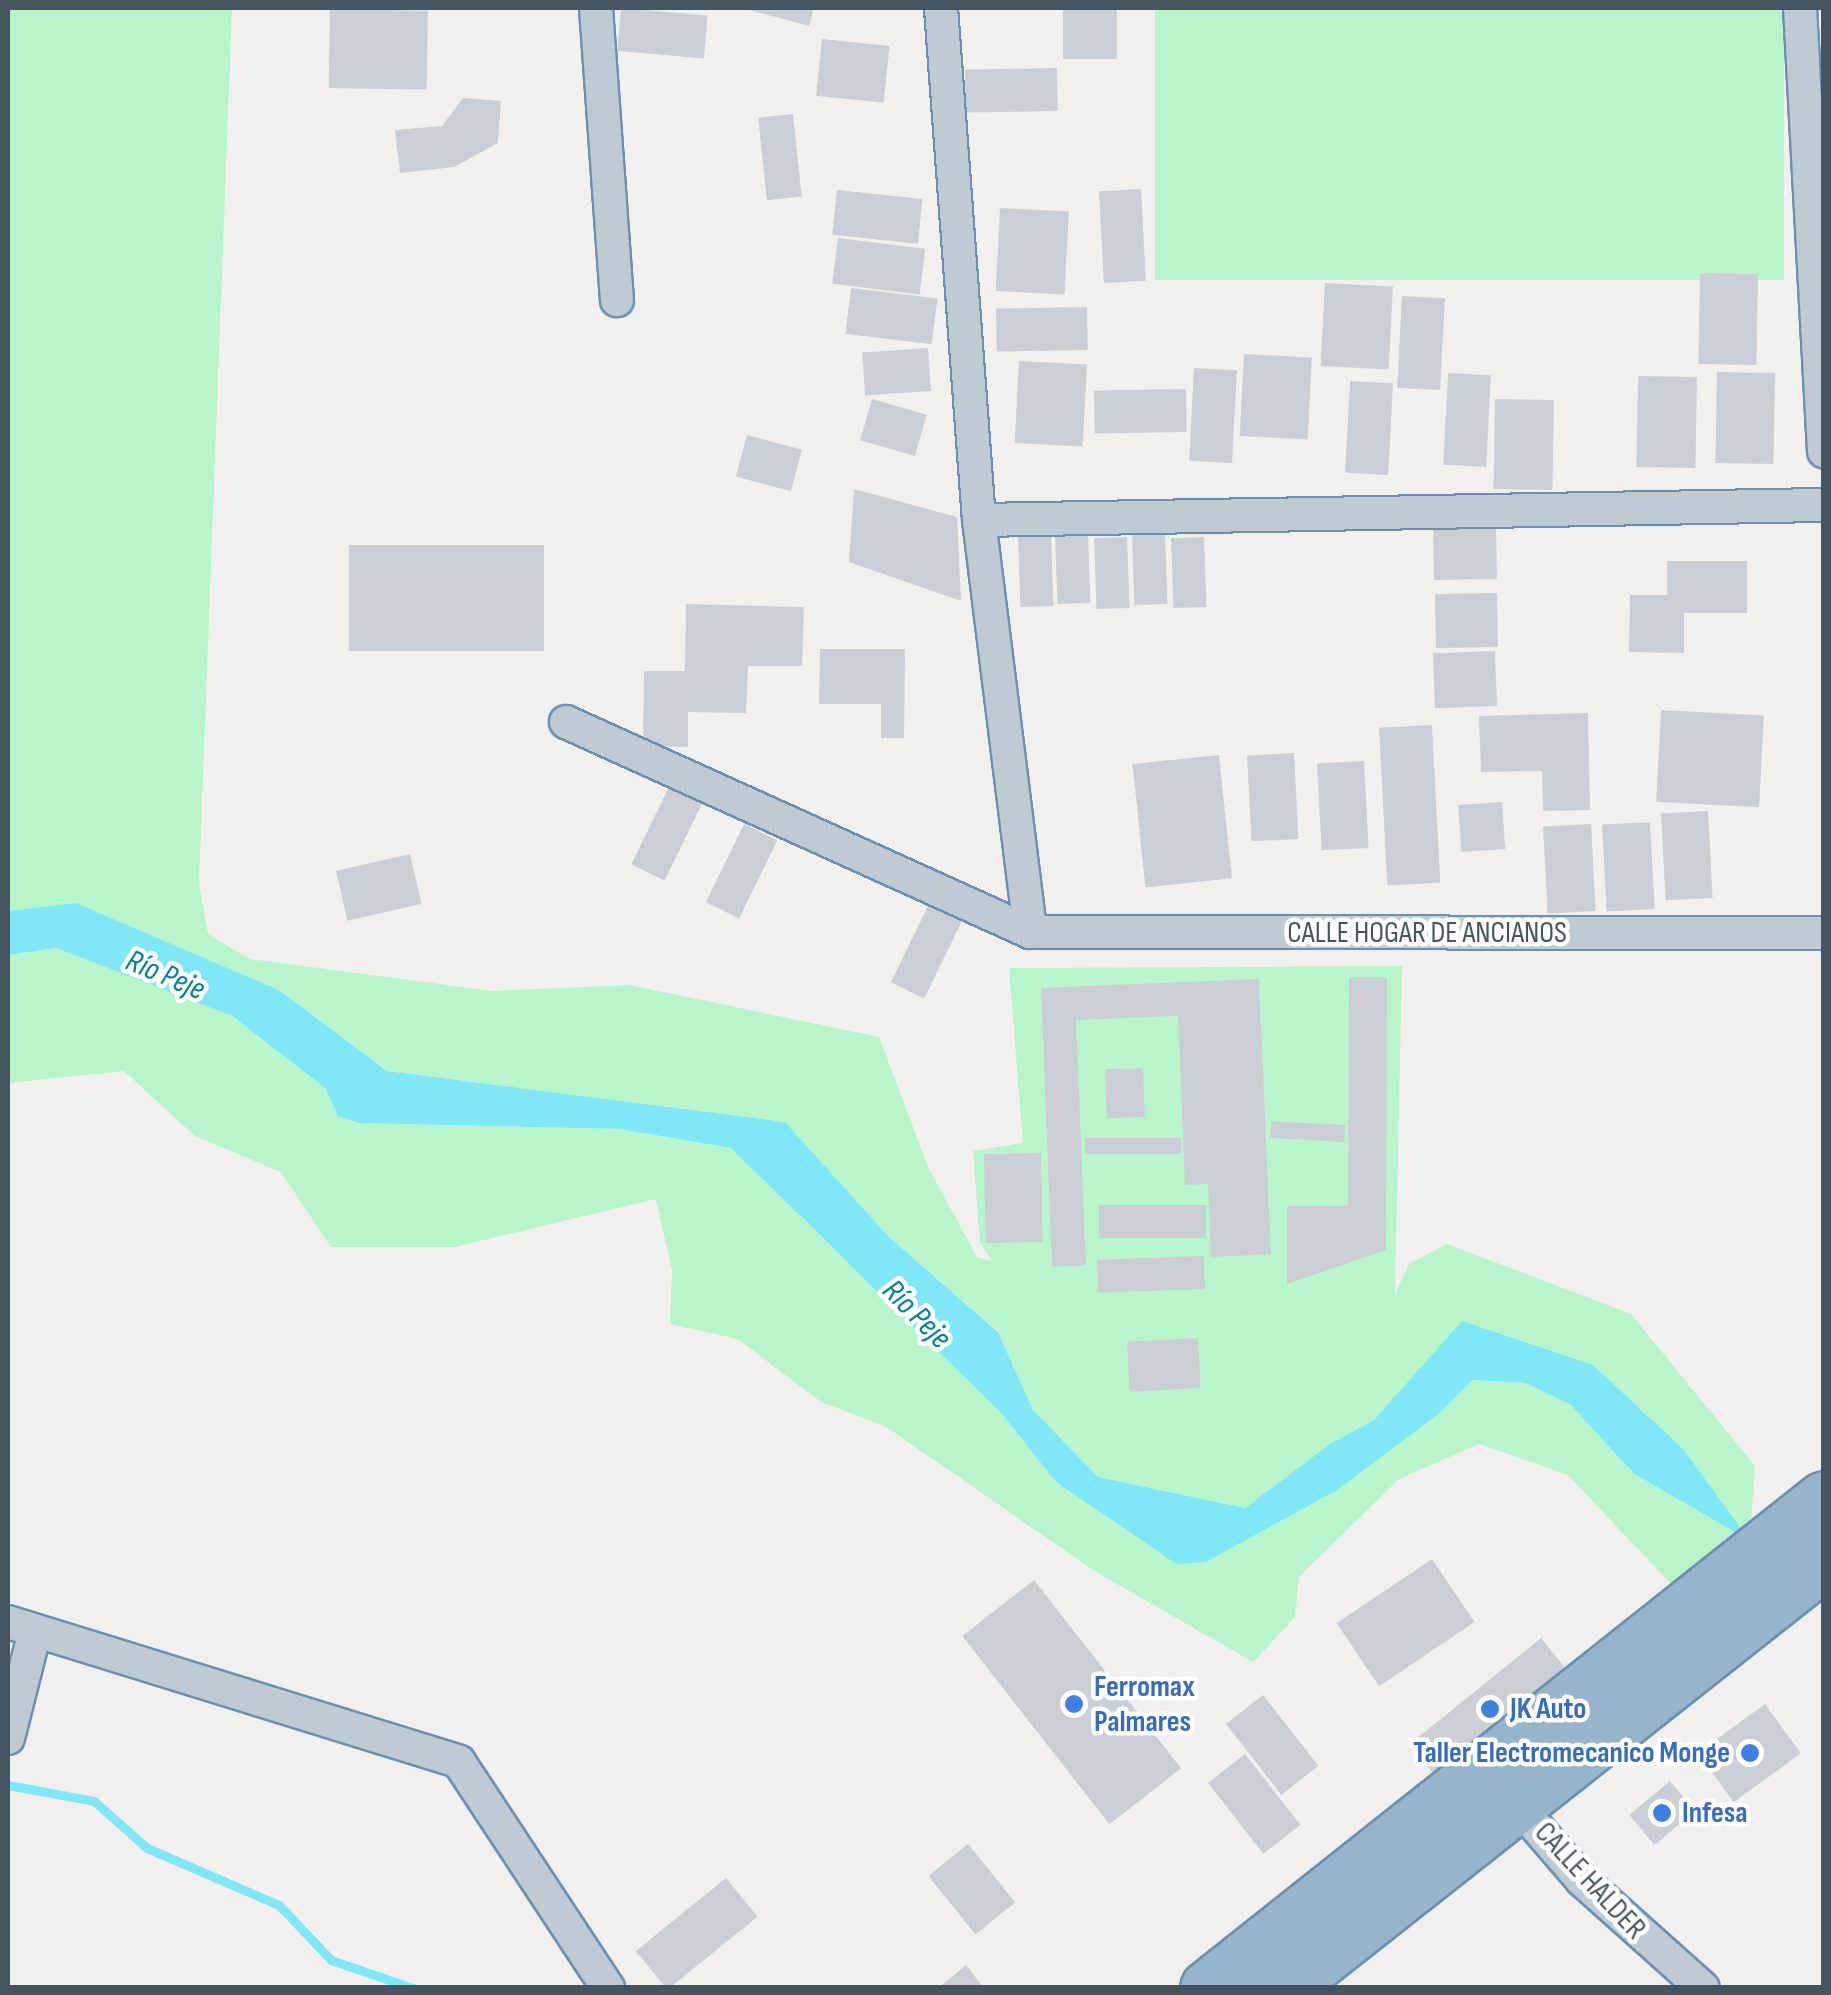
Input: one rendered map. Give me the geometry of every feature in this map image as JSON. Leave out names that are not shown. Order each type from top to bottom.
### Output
[{"type":"highway","points":[[1282,1988],[1501,1786],[1824,1499]]},
{"type":"highway","points":[[1208,1988],[1824,1561]]},
{"type":"street","points":[[596,8],[617,300]]},
{"type":"street","points":[[941,8],[978,520],[1030,932]]},
{"type":"street","points":[[1800,8],[1824,451]]},
{"type":"street","points":[[978,520],[1824,505]]},
{"type":"street","points":[[566,722],[1030,932]]},
{"type":"street","name":"CALLE HOGAR DE ANCIANOS","points":[[1030,932],[1824,933]]},
{"type":"street","points":[[8,1738],[21,1626],[459,1762],[608,1988]]},
{"type":"street","name":"CALLE HALDER","points":[[1501,1786],[1582,1880],[1703,1988]]},
{"type":"green space","points":[[8,8],[232,8],[199,883],[208,934],[250,959],[492,991],[629,985],[879,1037],[928,1167],[977,1257],[993,1262],[980,1243],[973,1151],[1023,1143],[1009,968],[1402,966],[1395,1295],[1409,1264],[1447,1244],[1631,1314],[1755,1466],[1750,1541],[1672,1585],[1568,1475],[1479,1444],[1399,1479],[1299,1577],[1295,1617],[1253,1662],[1096,1572],[885,1426],[821,1402],[738,1339],[670,1324],[672,1270],[656,1199],[455,1247],[331,1247],[281,1172],[195,1136],[124,1071],[8,1083],[8,955],[56,948],[232,1016],[325,1088],[338,1116],[359,1123],[619,1129],[731,1148],[1002,1414],[1056,1482],[1176,1564],[1441,1412],[1473,1380],[1526,1383],[1571,1405],[1633,1473],[1747,1539],[1463,1321],[1374,1420],[1330,1444],[1245,1508],[1098,1477],[1033,1410],[998,1331],[888,1236],[785,1122],[387,1071],[279,990],[76,904],[8,911]]},
{"type":"green space","points":[[1155,8],[1784,8],[1784,280],[1155,280]]},
{"type":"water","name":"Río Peje","points":[[76,903],[279,990],[387,1071],[785,1122],[888,1236],[998,1332],[1033,1410],[1098,1477],[1245,1508],[1330,1444],[1374,1420],[1462,1321],[1593,1365],[1684,1450],[1750,1541],[1633,1473],[1571,1405],[1526,1383],[1473,1380],[1441,1412],[1337,1490],[1206,1562],[1176,1564],[1056,1482],[1002,1414],[731,1148],[619,1129],[359,1123],[338,1116],[325,1088],[232,1016],[56,948],[8,955],[8,911]]},
{"type":"building","points":[[621,8],[708,16],[704,58],[617,51]]},
{"type":"building","points":[[742,8],[814,8],[809,26]]},
{"type":"building","points":[[1063,8],[1117,8],[1117,59],[1063,59]]},
{"type":"building","points":[[330,9],[428,11],[427,90],[329,88]]},
{"type":"building","points":[[822,39],[890,46],[884,103],[816,96]]},
{"type":"building","points":[[1057,68],[1058,111],[966,113],[965,70]]},
{"type":"building","points":[[463,98],[501,101],[498,143],[454,167],[400,173],[395,130],[442,126]]},
{"type":"building","points":[[793,114],[802,197],[767,200],[758,118]]},
{"type":"building","points":[[1141,189],[1146,281],[1104,283],[1099,191]]},
{"type":"building","points":[[837,190],[923,199],[918,244],[832,235]]},
{"type":"building","points":[[1000,208],[1069,212],[1065,294],[996,291]]},
{"type":"building","points":[[838,238],[925,249],[920,294],[832,284]]},
{"type":"building","points":[[1700,273],[1758,274],[1756,365],[1698,364]]},
{"type":"building","points":[[1325,283],[1393,287],[1389,369],[1321,366]]},
{"type":"building","points":[[851,288],[937,299],[932,344],[845,334]]},
{"type":"building","points":[[1402,296],[1445,298],[1440,390],[1397,388]]},
{"type":"building","points":[[1087,307],[1088,350],[997,352],[996,309]]},
{"type":"building","points":[[928,348],[931,391],[865,395],[862,353]]},
{"type":"building","points":[[1244,354],[1312,358],[1308,439],[1240,436]]},
{"type":"building","points":[[1019,361],[1087,365],[1083,446],[1015,443]]},
{"type":"building","points":[[1194,368],[1237,370],[1232,463],[1189,461]]},
{"type":"building","points":[[1717,372],[1775,373],[1773,464],[1715,463]]},
{"type":"building","points":[[1448,373],[1491,375],[1486,467],[1443,465]]},
{"type":"building","points":[[1638,376],[1697,377],[1695,468],[1636,467]]},
{"type":"building","points":[[1350,381],[1393,383],[1388,475],[1345,473]]},
{"type":"building","points":[[1186,389],[1187,432],[1095,434],[1094,391]]},
{"type":"building","points":[[872,399],[927,415],[915,456],[860,440]]},
{"type":"building","points":[[1495,399],[1554,400],[1552,490],[1493,489]]},
{"type":"building","points":[[747,435],[802,450],[791,491],[736,477]]},
{"type":"building","points":[[854,489],[957,517],[961,601],[849,562]]},
{"type":"building","points":[[1496,525],[1497,579],[1434,580],[1433,526]]},
{"type":"building","points":[[1088,533],[1090,603],[1057,604],[1055,534]]},
{"type":"building","points":[[1165,534],[1167,604],[1134,605],[1132,535]]},
{"type":"building","points":[[1051,535],[1053,606],[1020,607],[1018,536]]},
{"type":"building","points":[[1127,537],[1129,608],[1096,609],[1094,538]]},
{"type":"building","points":[[1204,537],[1206,607],[1173,608],[1171,538]]},
{"type":"building","points":[[349,545],[544,545],[544,651],[349,651]]},
{"type":"building","points":[[1667,561],[1747,561],[1747,613],[1684,613],[1684,653],[1629,652],[1630,595],[1667,595]]},
{"type":"building","points":[[1497,593],[1498,647],[1436,648],[1435,594]]},
{"type":"building","points":[[686,604],[804,607],[802,666],[748,666],[746,713],[688,712],[688,747],[643,746],[644,671],[685,671]]},
{"type":"building","points":[[820,649],[905,649],[904,738],[881,738],[881,704],[819,704]]},
{"type":"building","points":[[1495,651],[1497,706],[1435,708],[1433,653]]},
{"type":"building","points":[[1661,710],[1764,715],[1759,807],[1656,802]]},
{"type":"building","points":[[1588,713],[1590,810],[1543,811],[1542,771],[1481,772],[1479,716]]},
{"type":"building","points":[[1432,725],[1440,883],[1387,886],[1379,728]]},
{"type":"building","points":[[1294,753],[1299,839],[1252,841],[1247,755]]},
{"type":"building","points":[[1219,755],[1232,878],[1145,887],[1132,764]]},
{"type":"building","points":[[1364,761],[1369,848],[1322,850],[1317,763]]},
{"type":"building","points":[[669,787],[702,803],[665,881],[631,864]]},
{"type":"building","points":[[1502,802],[1505,849],[1461,852],[1458,805]]},
{"type":"building","points":[[1708,811],[1713,898],[1666,900],[1661,813]]},
{"type":"building","points":[[1650,822],[1655,909],[1607,911],[1602,825]]},
{"type":"building","points":[[744,824],[777,840],[739,918],[706,902]]},
{"type":"building","points":[[1591,824],[1596,911],[1548,913],[1543,827]]},
{"type":"building","points":[[410,854],[421,904],[347,921],[336,871]]},
{"type":"building","points":[[929,904],[962,920],[924,998],[891,982]]},
{"type":"building","points":[[1349,977],[1387,977],[1386,1250],[1287,1284],[1287,1206],[1348,1206]]},
{"type":"building","points":[[1259,979],[1271,1254],[1211,1257],[1208,1184],[1185,1185],[1178,1016],[1076,1020],[1086,1265],[1052,1267],[1041,988]]},
{"type":"building","points":[[1143,1068],[1145,1117],[1107,1118],[1105,1069]]},
{"type":"building","points":[[1271,1121],[1345,1125],[1344,1142],[1270,1138]]},
{"type":"building","points":[[1085,1138],[1181,1138],[1181,1154],[1085,1154]]},
{"type":"building","points":[[1041,1153],[1043,1242],[986,1243],[984,1154]]},
{"type":"building","points":[[1099,1205],[1206,1205],[1206,1238],[1099,1238]]},
{"type":"building","points":[[1204,1256],[1205,1289],[1098,1293],[1097,1260]]},
{"type":"building","points":[[1198,1338],[1201,1388],[1130,1392],[1127,1342]]},
{"type":"building","points":[[1432,1559],[1474,1622],[1379,1686],[1337,1623]]},
{"type":"building","name":"Ferromax Palmares","points":[[1034,1580],[1181,1768],[1109,1824],[962,1636]]},
{"type":"building","name":"JK Auto","points":[[1541,1638],[1570,1674],[1439,1780],[1410,1744]]},
{"type":"building","points":[[1263,1695],[1318,1766],[1281,1795],[1226,1724]]},
{"type":"building","name":"Taller Electromecanico Monge","points":[[1765,1704],[1801,1753],[1734,1802],[1698,1753]]},
{"type":"building","points":[[1245,1754],[1300,1825],[1263,1854],[1208,1783]]},
{"type":"building","name":"Infesa","points":[[1670,1781],[1695,1811],[1654,1845],[1629,1815]]},
{"type":"building","points":[[968,1844],[1015,1902],[976,1934],[928,1876]]},
{"type":"building","points":[[726,1878],[757,1917],[670,1988],[636,1951]]},
{"type":"building","points":[[966,1965],[984,1988],[938,1988]]},
{"type":"waterway","points":[[8,1785],[94,1801],[147,1848],[279,1905],[331,1960],[413,1988]]},
{"type":"place","name":"Ferromax Palmares","points":[[1074,1704]]},
{"type":"place","name":"JK Auto","points":[[1490,1709]]},
{"type":"place","name":"Taller Electromecanico Monge","points":[[1750,1753]]},
{"type":"place","name":"Infesa","points":[[1662,1813]]}]
